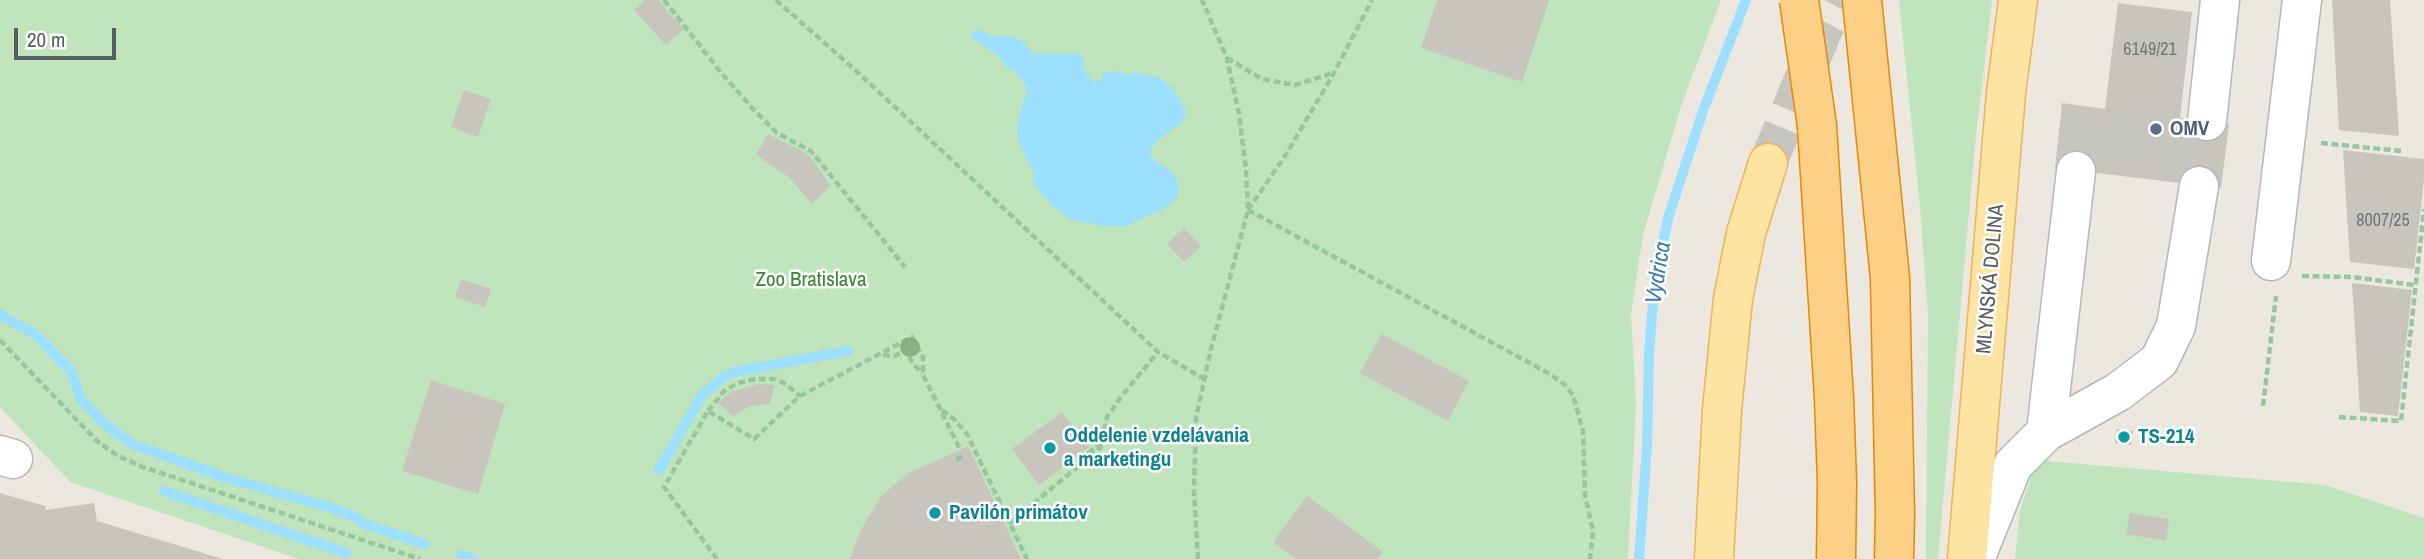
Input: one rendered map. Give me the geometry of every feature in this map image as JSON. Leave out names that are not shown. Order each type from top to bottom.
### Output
[{"type":"highway","points":[[1799,0],[1817,126],[1834,398],[1836,559]]},
{"type":"highway","points":[[1863,7],[1889,278],[1894,559]]},
{"type":"highway","points":[[1811,559],[1834,398]]},
{"type":"main road","name":"MLYNSKÁ DOLINA","points":[[1967,559],[2006,93],[2018,0]]},
{"type":"main road","points":[[1714,559],[1722,410],[1733,299],[1746,233],[1768,163]]},
{"type":"street","points":[[2207,121],[2220,0]]},
{"type":"street","points":[[2282,275],[2302,0]]},
{"type":"street","points":[[2046,432],[2076,171]]},
{"type":"street","points":[[1975,559],[2014,466],[2046,432],[2118,392],[2160,361],[2176,326],[2199,186]]},
{"type":"path","points":[[664,0],[755,111],[777,133],[811,151],[905,267]]},
{"type":"path","points":[[776,0],[854,69],[1157,352],[1204,379]]},
{"type":"path","points":[[1202,0],[1227,58],[1240,128],[1248,211]]},
{"type":"path","points":[[1198,559],[1194,492],[1195,430],[1204,379],[1248,211],[1285,156],[1334,73],[1372,0]]},
{"type":"path","points":[[1227,58],[1262,79],[1295,85],[1334,73]]},
{"type":"path","points":[[2312,142],[2401,151]]},
{"type":"path","points":[[2339,417],[2401,421],[2424,209]]},
{"type":"path","points":[[1248,211],[1550,374],[1565,385],[1573,396],[1583,431],[1585,495],[1592,531],[1590,559]]},
{"type":"path","points":[[2263,406],[2282,275],[2352,277],[2414,285]]},
{"type":"path","points":[[708,411],[754,439],[800,396],[912,337],[923,357],[923,375]]},
{"type":"path","points":[[0,340],[98,442],[118,456],[143,467],[420,559]]},
{"type":"path","points":[[882,355],[894,356],[906,350],[923,375],[960,449]]},
{"type":"path","points":[[1009,524],[1101,446],[1107,417],[1157,352]]},
{"type":"path","points":[[717,559],[664,487],[708,411],[723,391],[738,383],[755,379],[774,379],[786,384],[800,396]]},
{"type":"path","points":[[941,410],[954,419],[967,434],[1027,559]]},
{"type":"path","points":[[1081,453],[1084,457],[1098,445],[1101,446]]},
{"type":"path","points":[[956,460],[963,456]]},
{"type":"path","points":[[1070,461],[1077,469]]},
{"type":"green space","name":"Zoo Bratislava","points":[[0,0],[1721,0],[1681,106],[1643,235],[1631,313],[1636,406],[1628,559],[299,559],[70,482],[0,407]]},
{"type":"green space","points":[[1899,0],[1992,0],[1975,145],[1938,559],[1926,559],[1928,316]]},
{"type":"green space","points":[[2036,460],[2325,485],[2424,518],[2424,559],[2015,559],[2020,511]]},
{"type":"water","points":[[979,30],[996,37],[1010,36],[1022,41],[1033,53],[1078,54],[1084,58],[1083,67],[1093,82],[1101,80],[1104,72],[1119,71],[1128,75],[1135,73],[1158,77],[1172,87],[1186,111],[1184,118],[1179,126],[1153,145],[1150,153],[1154,160],[1174,174],[1179,185],[1177,198],[1165,208],[1127,226],[1103,226],[1072,220],[1052,206],[1032,182],[1035,176],[1019,142],[1017,125],[1027,89],[1019,75],[1007,67],[997,54],[972,39],[972,32]]},
{"type":"building","points":[[645,0],[658,0],[684,29],[666,45],[634,10]]},
{"type":"building","points":[[1437,0],[1549,0],[1522,82],[1421,48]]},
{"type":"building","points":[[2332,0],[2390,0],[2399,136],[2339,130]]},
{"type":"building","points":[[2118,3],[2192,12],[2180,118],[2229,124],[2221,188],[2055,168],[2062,103],[2105,109]]},
{"type":"building","points":[[464,90],[491,99],[478,137],[451,127]]},
{"type":"building","points":[[768,134],[808,154],[831,186],[812,204],[790,178],[756,155]]},
{"type":"building","points":[[2343,150],[2424,159],[2414,269],[2350,262]]},
{"type":"building","points":[[1184,228],[1201,246],[1184,262],[1167,244]]},
{"type":"building","points":[[461,279],[491,289],[485,307],[455,297]]},
{"type":"building","points":[[2352,283],[2412,290],[2398,416],[2360,412]]},
{"type":"building","points":[[1382,334],[1469,381],[1448,421],[1360,373]]},
{"type":"building","points":[[431,380],[505,404],[478,494],[402,471]]},
{"type":"building","points":[[758,384],[775,385],[770,404],[750,406],[733,416],[718,403],[731,392]]},
{"type":"building","name":"Oddelenie vzdelávania a marketingu","points":[[1062,412],[1089,447],[1039,485],[1012,449]]},
{"type":"building","name":"TS-214","points":[[2117,429],[2133,431],[2131,445],[2115,443]]},
{"type":"building","name":"Pavilón primátov","points":[[968,446],[1021,559],[850,559],[861,530],[881,496],[909,473]]},
{"type":"building","points":[[0,493],[45,506],[46,510],[94,503],[97,521],[223,559],[0,559]]},
{"type":"building","points":[[1307,496],[1383,552],[1378,559],[1296,559],[1273,542]]},
{"type":"building","points":[[2130,513],[2169,519],[2166,541],[2126,534]]},
{"type":"waterway","name":"Vydrica","points":[[1639,559],[1655,277],[1669,215],[1704,108],[1746,0]]},
{"type":"waterway","points":[[0,313],[34,333],[71,371],[81,399],[105,424],[132,444],[227,478],[332,508],[355,517],[362,523],[425,544]]},
{"type":"waterway","points":[[659,470],[702,395],[725,376],[738,371],[848,351]]},
{"type":"waterway","points":[[164,491],[346,553]]},
{"type":"waterway","points":[[461,555],[474,559]]},
{"type":"tunnel","points":[[1768,163],[1824,29],[1839,0]]},
{"type":"tunnel","points":[[2076,171],[2080,136],[2203,151]]},
{"type":"place","name":"OMV","points":[[2156,129]]},
{"type":"place","name":"TS-214","points":[[2124,437]]},
{"type":"place","name":"Oddelenie vzdelávania a marketingu","points":[[1050,448]]},
{"type":"place","name":"Pavilón primátov","points":[[935,513]]}]
